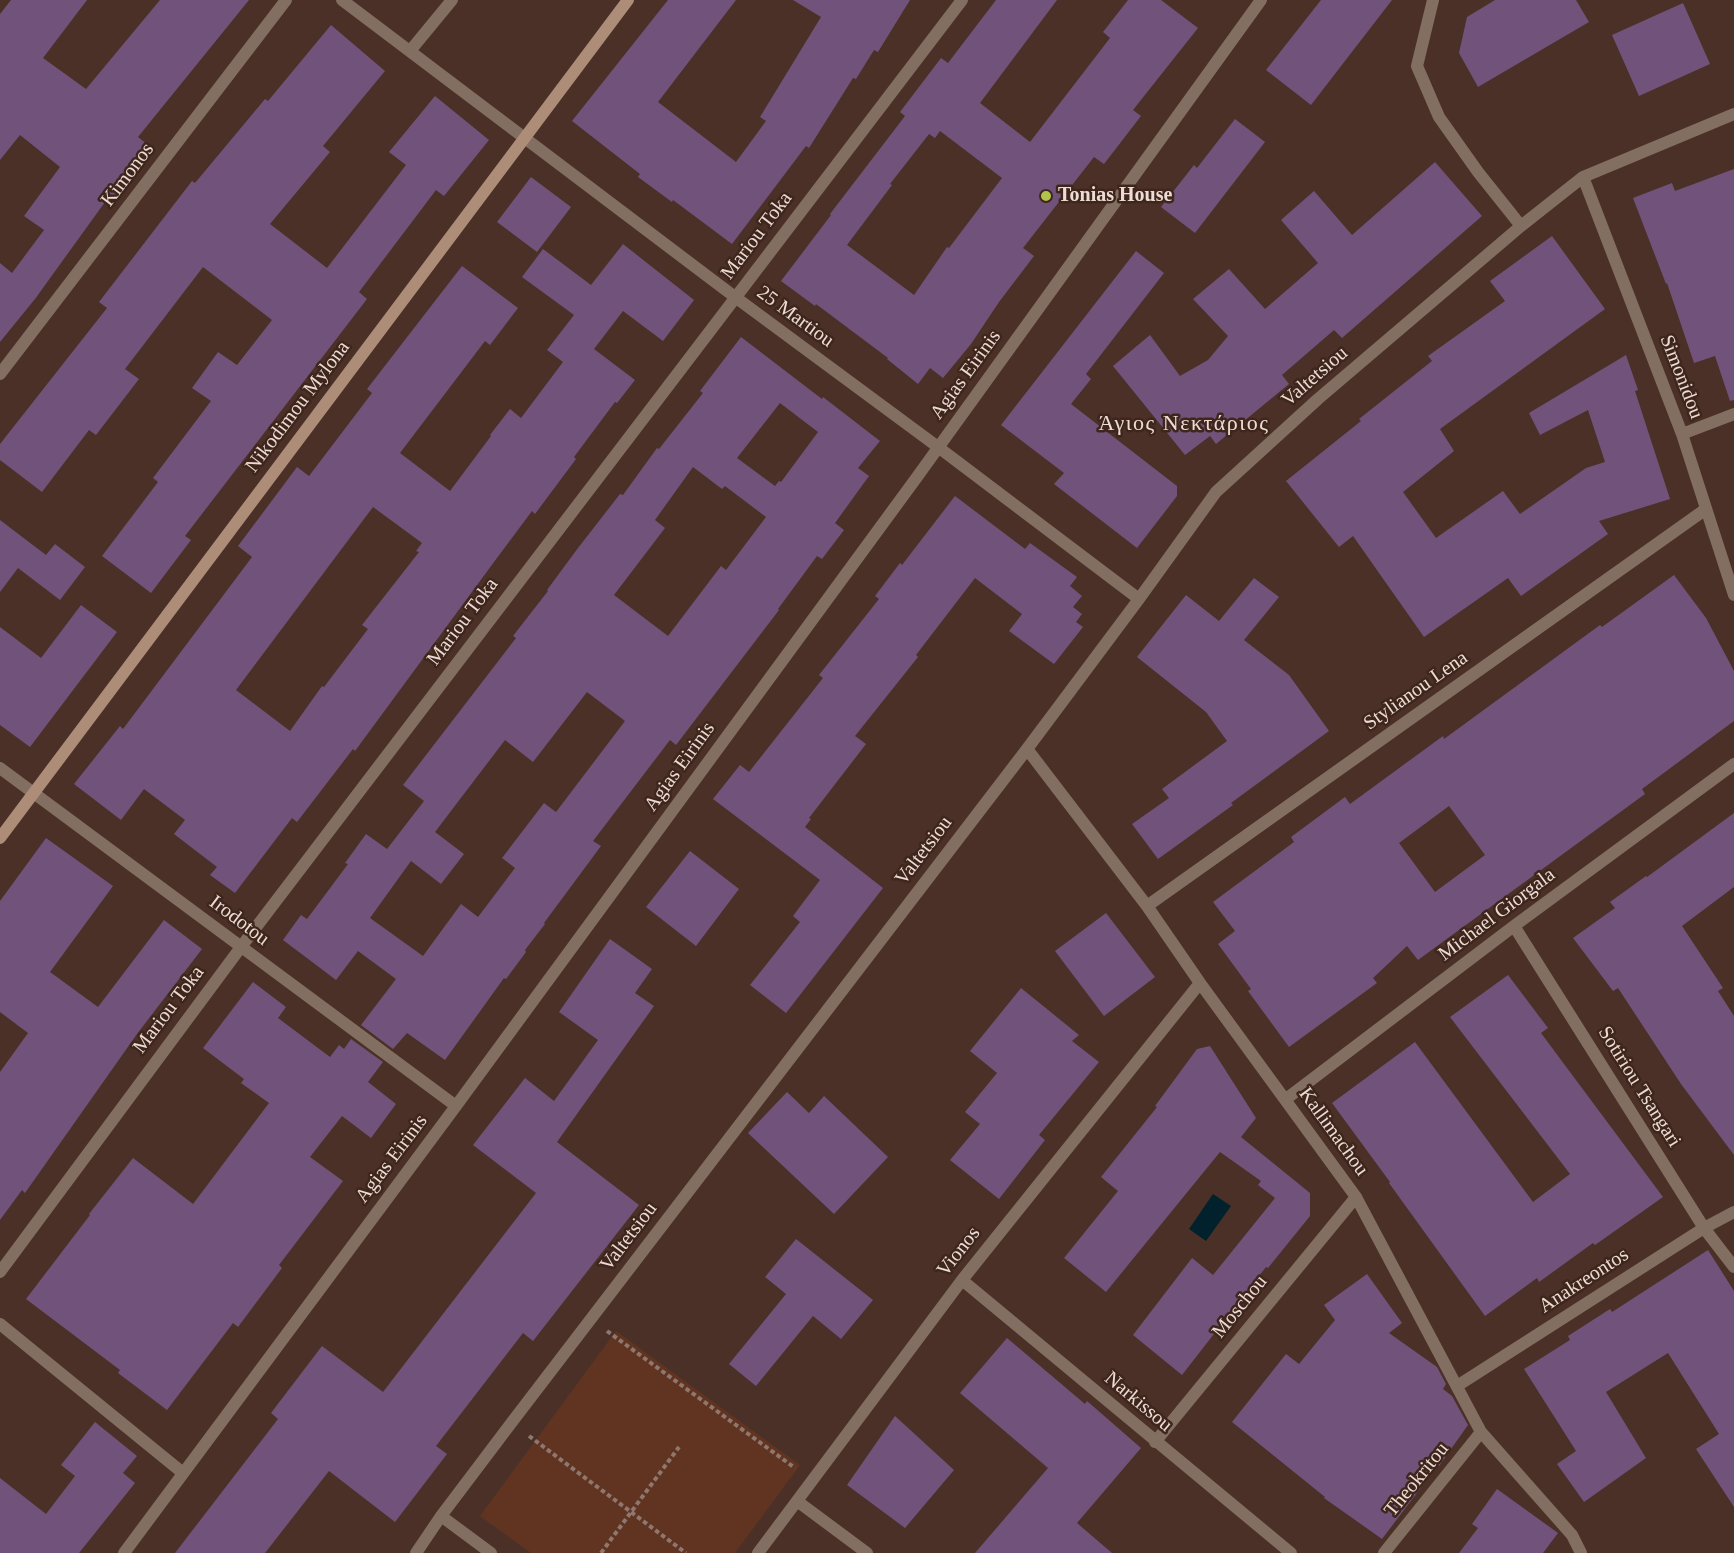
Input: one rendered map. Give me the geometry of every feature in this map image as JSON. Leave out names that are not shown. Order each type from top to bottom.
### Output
[{"type":"street","name":"Kimonos","points":[[0,374],[286,0]]},
{"type":"street","name":"25 Martiou","points":[[342,0],[1139,598]]},
{"type":"street","points":[[410,51],[452,0]]},
{"type":"street","name":"Nikodimou Mylona","points":[[0,838],[628,0]]},
{"type":"street","name":"Mariou Toka","points":[[0,1272],[241,947],[962,0]]},
{"type":"street","name":"Agias Eirinis","points":[[124,1553],[456,1106],[938,447],[1261,0]]},
{"type":"street","points":[[1433,0],[1417,66],[1439,117],[1521,226]]},
{"type":"street","name":"Valtetsiou","points":[[416,1553],[512,1422],[1027,749],[1216,492],[1318,399],[1521,226],[1583,177],[1734,114]]},
{"type":"street","name":"Simonidou","points":[[1583,177],[1682,434],[1734,595]]},
{"type":"street","points":[[1682,434],[1734,414]]},
{"type":"street","name":"Stylianou Lena","points":[[1148,906],[1706,509]]},
{"type":"street","name":"Kallimachou","points":[[1027,749],[1148,906],[1200,983],[1356,1197],[1481,1432],[1572,1535],[1581,1553]]},
{"type":"street","name":"Michael Giorgala","points":[[1286,1099],[1514,926],[1734,764]]},
{"type":"street","name":"Irodotou","points":[[0,768],[456,1106]]},
{"type":"street","name":"Sotiriou Tsangari","points":[[1514,926],[1704,1228],[1734,1267]]},
{"type":"street","name":"Vionos","points":[[758,1553],[962,1280],[1200,983]]},
{"type":"street","name":"Moschou","points":[[1155,1442],[1356,1197]]},
{"type":"street","name":"Anakreontos","points":[[1457,1386],[1704,1228],[1734,1212]]},
{"type":"street","name":"Narkissou","points":[[962,1280],[1291,1553]]},
{"type":"street","points":[[0,1324],[183,1473]]},
{"type":"street","name":"Theokritou","points":[[1384,1553],[1481,1432]]},
{"type":"street","points":[[797,1501],[867,1553]]},
{"type":"street","points":[[441,1516],[491,1553]]},
{"type":"path","points":[[591,1319],[812,1481]]},
{"type":"path","points":[[512,1422],[686,1553]]},
{"type":"path","points":[[601,1553],[679,1447]]},
{"type":"shaded area","points":[[616,1331],[800,1465],[735,1553],[531,1553],[480,1516]]},
{"type":"water","points":[[1213,1194],[1231,1206],[1206,1241],[1189,1229]]},
{"type":"building","points":[[11,0],[87,0],[43,58],[86,89],[160,0],[249,0],[138,137],[153,149],[108,205],[105,202],[35,299],[0,342],[0,263],[12,273],[44,230],[24,216],[60,167],[20,135],[0,160],[0,14]]},
{"type":"building","points":[[668,0],[736,0],[658,102],[736,162],[766,121],[760,117],[821,17],[793,0],[910,0],[878,52],[874,50],[856,79],[853,78],[809,148],[806,146],[732,244],[638,177],[640,174],[572,121]]},
{"type":"building","points":[[996,0],[1057,0],[980,103],[1030,142],[1110,38],[1103,32],[1128,0],[1161,0],[1198,28],[1133,110],[1141,116],[1104,164],[1094,157],[1023,248],[1034,256],[971,344],[943,378],[930,368],[918,384],[888,358],[781,281],[905,116],[900,112],[941,58],[948,63]],"holes":[[[940,131],[1002,178],[949,248],[947,247],[914,295],[847,245],[929,134],[935,138]]]},
{"type":"building","points":[[1321,0],[1392,0],[1311,105],[1266,70]]},
{"type":"building","points":[[1495,0],[1576,0],[1589,22],[1478,87],[1459,53],[1467,17]]},
{"type":"building","points":[[1683,3],[1710,64],[1639,96],[1612,35]]},
{"type":"building","points":[[331,25],[385,71],[323,146],[330,152],[270,224],[327,268],[406,165],[389,152],[435,96],[489,140],[444,196],[436,190],[359,292],[367,299],[185,536],[191,540],[151,593],[102,556],[158,482],[153,478],[211,401],[192,388],[218,352],[237,365],[272,320],[203,267],[125,369],[139,379],[96,435],[89,430],[42,492],[0,460],[0,444],[107,308],[99,302],[192,181],[195,183],[265,99],[268,101]]},
{"type":"building","points":[[1235,119],[1265,142],[1195,233],[1161,207],[1194,165],[1197,168]]},
{"type":"building","points":[[1435,162],[1482,216],[1342,338],[1334,330],[1282,375],[1289,384],[1216,444],[1210,436],[1185,455],[1113,366],[1150,335],[1180,376],[1208,360],[1228,336],[1193,299],[1229,269],[1265,309],[1318,263],[1281,220],[1314,191],[1352,235]]},
{"type":"building","points":[[1734,169],[1734,400],[1730,401],[1715,356],[1694,363],[1667,283],[1633,198],[1672,183],[1675,191]]},
{"type":"building","points":[[531,177],[571,207],[537,252],[497,222]]},
{"type":"building","points":[[1552,236],[1605,309],[1440,429],[1454,451],[1403,492],[1436,538],[1503,491],[1520,514],[1586,468],[1605,462],[1588,410],[1540,435],[1529,413],[1626,355],[1638,390],[1635,391],[1670,499],[1599,521],[1608,534],[1521,596],[1508,578],[1424,637],[1353,536],[1339,547],[1286,481],[1432,361],[1428,356],[1505,301],[1490,281]]},
{"type":"building","points":[[623,244],[694,300],[663,341],[623,311],[594,349],[635,380],[617,403],[615,402],[535,514],[532,511],[355,751],[353,749],[297,822],[292,818],[235,893],[210,875],[217,867],[174,834],[185,820],[144,789],[121,820],[74,784],[120,726],[123,729],[252,557],[238,546],[297,467],[309,476],[372,393],[367,389],[462,266],[518,308],[490,345],[485,341],[400,453],[450,491],[510,409],[521,418],[563,362],[547,350],[574,315],[522,277],[543,249],[591,285]],"holes":[[[373,507],[422,543],[416,551],[419,552],[362,625],[368,629],[324,687],[322,686],[290,731],[236,690]]]},
{"type":"building","points":[[1136,251],[1164,273],[1086,374],[1091,379],[1071,404],[1177,486],[1177,496],[1137,548],[1054,484],[1064,473],[1001,425]]},
{"type":"building","points":[[741,337],[880,441],[858,468],[869,476],[835,523],[844,530],[822,559],[817,556],[779,610],[676,745],[670,740],[593,841],[601,846],[544,923],[525,950],[526,952],[506,979],[504,978],[445,1060],[407,1033],[393,1049],[361,1025],[396,979],[358,951],[336,980],[283,940],[301,915],[307,919],[348,864],[345,863],[366,834],[387,849],[424,801],[403,785],[516,638],[513,636],[578,548],[703,393],[700,391]],"holes":[[[780,403],[818,432],[781,482],[779,481],[775,486],[737,458]],[[693,467],[722,489],[725,486],[766,517],[726,570],[721,566],[668,636],[614,595],[665,528],[655,520]],[[587,692],[625,721],[556,812],[544,803],[502,858],[515,868],[478,917],[461,904],[423,956],[370,918],[411,861],[441,884],[464,854],[435,832],[505,740],[533,762]]]},
{"type":"building","points":[[955,496],[1025,549],[1030,543],[1077,577],[1070,586],[1082,596],[1073,607],[1082,614],[1076,622],[1083,627],[1054,664],[1009,631],[1022,614],[975,578],[916,655],[918,657],[855,736],[866,744],[809,818],[811,819],[805,827],[883,888],[786,1013],[750,985],[800,922],[793,916],[820,880],[713,799],[740,765],[749,772],[823,678],[819,675],[879,599],[875,596]]},
{"type":"building","points":[[0,520],[46,555],[55,544],[85,567],[60,600],[18,568],[0,592]]},
{"type":"building","points":[[1674,575],[1706,618],[1734,671],[1734,721],[1642,789],[1645,794],[1418,960],[1407,946],[1373,978],[1377,983],[1289,1047],[1248,991],[1251,989],[1218,944],[1235,931],[1213,902],[1294,842],[1291,837],[1345,797],[1350,804],[1443,736],[1444,739],[1600,625],[1602,627]],"holes":[[[1449,806],[1485,855],[1435,892],[1399,843]]]},
{"type":"building","points":[[1254,578],[1279,597],[1244,640],[1289,675],[1329,731],[1158,859],[1132,824],[1169,798],[1162,789],[1227,741],[1206,712],[1137,657],[1186,595],[1219,621]]},
{"type":"building","points":[[81,605],[117,632],[30,747],[0,725],[0,627],[41,658]]},
{"type":"building","points":[[1734,813],[1734,887],[1682,926],[1723,988],[1718,991],[1734,1016],[1734,1155],[1681,1084],[1618,988],[1613,991],[1573,938],[1615,908],[1610,902]]},
{"type":"building","points":[[46,838],[113,886],[50,972],[98,1007],[164,920],[202,949],[137,1034],[25,1193],[22,1190],[0,1220],[0,1072],[28,1033],[0,1012],[0,901]]},
{"type":"building","points":[[690,851],[739,889],[696,946],[646,907]]},
{"type":"building","points":[[1106,913],[1155,977],[1104,1016],[1055,951]]},
{"type":"building","points":[[610,939],[652,969],[635,993],[654,1006],[557,1142],[639,1205],[533,1341],[523,1333],[436,1446],[447,1454],[395,1522],[329,1471],[265,1553],[175,1553],[278,1419],[271,1413],[322,1346],[383,1392],[536,1193],[473,1145],[525,1078],[554,1101],[598,1040],[559,1012]]},
{"type":"building","points":[[1508,975],[1548,1028],[1541,1033],[1663,1197],[1539,1282],[1537,1278],[1485,1316],[1332,1103],[1415,1042],[1533,1202],[1570,1174],[1450,1017]]},
{"type":"building","points":[[253,982],[286,1007],[278,1018],[330,1057],[339,1045],[344,1049],[351,1039],[383,1062],[368,1082],[396,1104],[371,1138],[342,1116],[310,1157],[343,1181],[279,1265],[282,1268],[238,1327],[233,1323],[167,1410],[118,1373],[120,1370],[26,1299],[133,1158],[193,1204],[269,1103],[241,1083],[244,1079],[203,1048]]},
{"type":"building","points":[[1021,988],[1079,1035],[1072,1041],[1099,1062],[1039,1135],[1045,1140],[999,1199],[950,1160],[980,1124],[965,1112],[997,1073],[970,1051]]},
{"type":"building","points":[[1210,1046],[1256,1118],[1241,1137],[1310,1193],[1310,1216],[1268,1268],[1266,1267],[1182,1375],[1133,1335],[1192,1258],[1213,1275],[1275,1198],[1258,1185],[1261,1181],[1220,1152],[1106,1292],[1064,1258],[1118,1191],[1101,1177],[1157,1107],[1155,1106],[1197,1049]]},
{"type":"building","points":[[787,1092],[809,1113],[824,1096],[888,1157],[834,1214],[748,1133]]},
{"type":"building","points":[[796,1239],[873,1300],[841,1339],[813,1316],[756,1386],[729,1364],[786,1294],[765,1277]]},
{"type":"building","points":[[1708,1250],[1734,1291],[1734,1507],[1696,1449],[1719,1434],[1668,1353],[1606,1392],[1646,1458],[1584,1502],[1557,1464],[1576,1451],[1524,1369],[1570,1340],[1568,1336],[1610,1309],[1612,1312]]},
{"type":"building","points":[[1367,1274],[1402,1323],[1389,1333],[1437,1367],[1446,1384],[1443,1389],[1452,1396],[1468,1425],[1382,1539],[1324,1498],[1232,1422],[1286,1354],[1299,1364],[1335,1320],[1324,1305]]},
{"type":"building","points":[[1007,1338],[1085,1404],[1087,1401],[1141,1448],[1077,1523],[1112,1553],[975,1553],[1048,1468],[960,1393]]},
{"type":"building","points":[[895,1416],[954,1470],[905,1528],[847,1485]]},
{"type":"building","points":[[95,1422],[137,1456],[123,1473],[135,1483],[79,1553],[0,1553],[0,1478],[46,1514],[75,1476],[61,1465]]},
{"type":"building","points":[[1497,1489],[1558,1533],[1543,1553],[1459,1553],[1478,1528],[1472,1524]]},
{"type":"place","name":"Tonias House","points":[[1046,196]]},
{"type":"district","name":"Άγιος Νεκτάριος","points":[[1184,424]]}]
